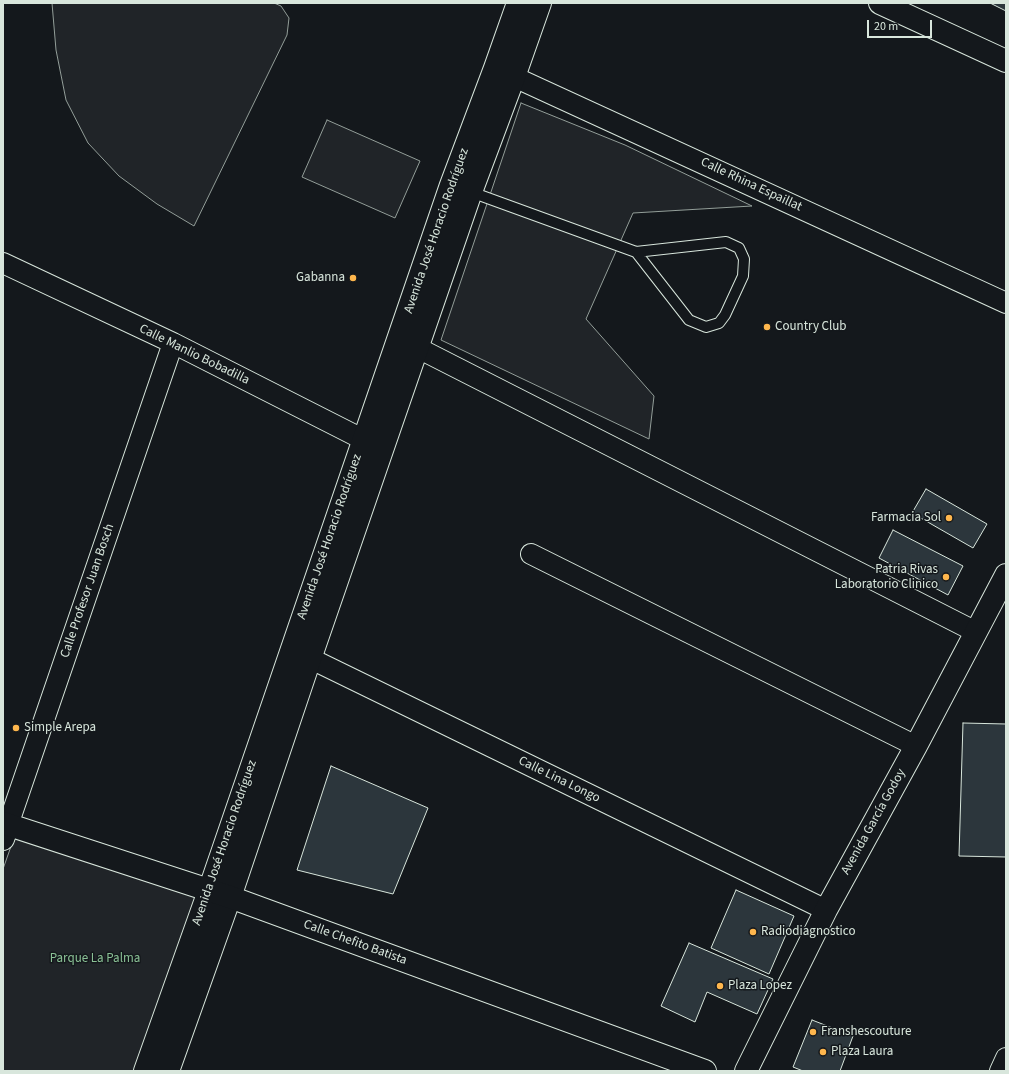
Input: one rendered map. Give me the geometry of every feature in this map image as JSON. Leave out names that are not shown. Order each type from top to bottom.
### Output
[{"type":"street","name":"Avenida José Horacio Rodríguez","points":[[373,444],[418,348],[471,192],[505,72],[518,3]]},
{"type":"street","name":"Avenida José Horacio Rodríguez","points":[[145,1071],[210,891],[301,654],[373,444],[451,185],[540,3]]},
{"type":"street","points":[[880,3],[1006,61]]},
{"type":"street","name":"Calle Rhina Espaillat","points":[[505,72],[1006,303]]},
{"type":"street","name":"Calle Manlio Bobadilla","points":[[3,263],[173,343],[373,444]]},
{"type":"street","name":"Calle Profesor Juan Bosch","points":[[5,829],[173,343]]},
{"type":"street","points":[[418,348],[976,632]]},
{"type":"street","points":[[531,554],[916,746]]},
{"type":"street","name":"Avenida García Godoy","points":[[746,1071],[826,910],[916,746],[1006,575]]},
{"type":"street","name":"Avenida José Horacio Rodríguez","points":[[168,1071],[230,896],[301,654]]},
{"type":"street","name":"Calle Lina Longo","points":[[301,654],[826,910]]},
{"type":"street","name":"Calle Chefito Batista","points":[[5,829],[230,896],[705,1071]]},
{"type":"street","points":[[1000,1071],[1006,1058]]},
{"type":"lane","points":[[471,192],[636,252],[726,242],[739,248],[744,259],[743,276],[726,315],[719,323],[706,327],[689,320],[636,252]]},
{"type":"green space","points":[[52,3],[274,3],[281,6],[289,18],[287,35],[194,226],[157,204],[119,176],[88,143],[66,100],[56,50]]},
{"type":"green space","points":[[521,103],[625,145],[752,206],[633,213],[586,319],[654,396],[649,439],[441,340]]},
{"type":"green space","points":[[327,120],[420,161],[395,218],[302,177]]},
{"type":"green space","name":"Parque La Palma","points":[[15,835],[212,900],[153,1071],[3,1071],[3,869]]},
{"type":"building","points":[[990,3],[1006,3],[1006,11]]},
{"type":"building","name":"Farmacia Sol","points":[[926,489],[987,524],[973,548],[912,513]]},
{"type":"building","points":[[893,530],[963,566],[948,595],[879,558]]},
{"type":"building","points":[[963,723],[1006,724],[1006,857],[959,856]]},
{"type":"building","points":[[331,766],[428,808],[393,894],[297,870]]},
{"type":"building","name":"Radiodiagnostico","points":[[736,890],[794,916],[769,974],[711,948]]},
{"type":"building","name":"Plaza Lopez","points":[[689,943],[773,979],[757,1014],[707,992],[695,1022],[661,1006]]},
{"type":"building","name":"Plaza Laura","points":[[812,1020],[853,1036],[840,1071],[803,1071],[793,1067]]},
{"type":"place","name":"Gabanna","points":[[353,278]]},
{"type":"place","name":"Country Club","points":[[767,327]]},
{"type":"place","name":"Farmacia Sol","points":[[949,518]]},
{"type":"place","name":"Patria Rivas Laboratorio Clinico","points":[[946,577]]},
{"type":"place","name":"Simple Arepa","points":[[16,728]]},
{"type":"place","name":"Radiodiagnostico","points":[[753,932]]},
{"type":"place","name":"Plaza Lopez","points":[[720,986]]},
{"type":"place","name":"Franshescouture","points":[[813,1032]]},
{"type":"place","name":"Plaza Laura","points":[[823,1052]]}]
